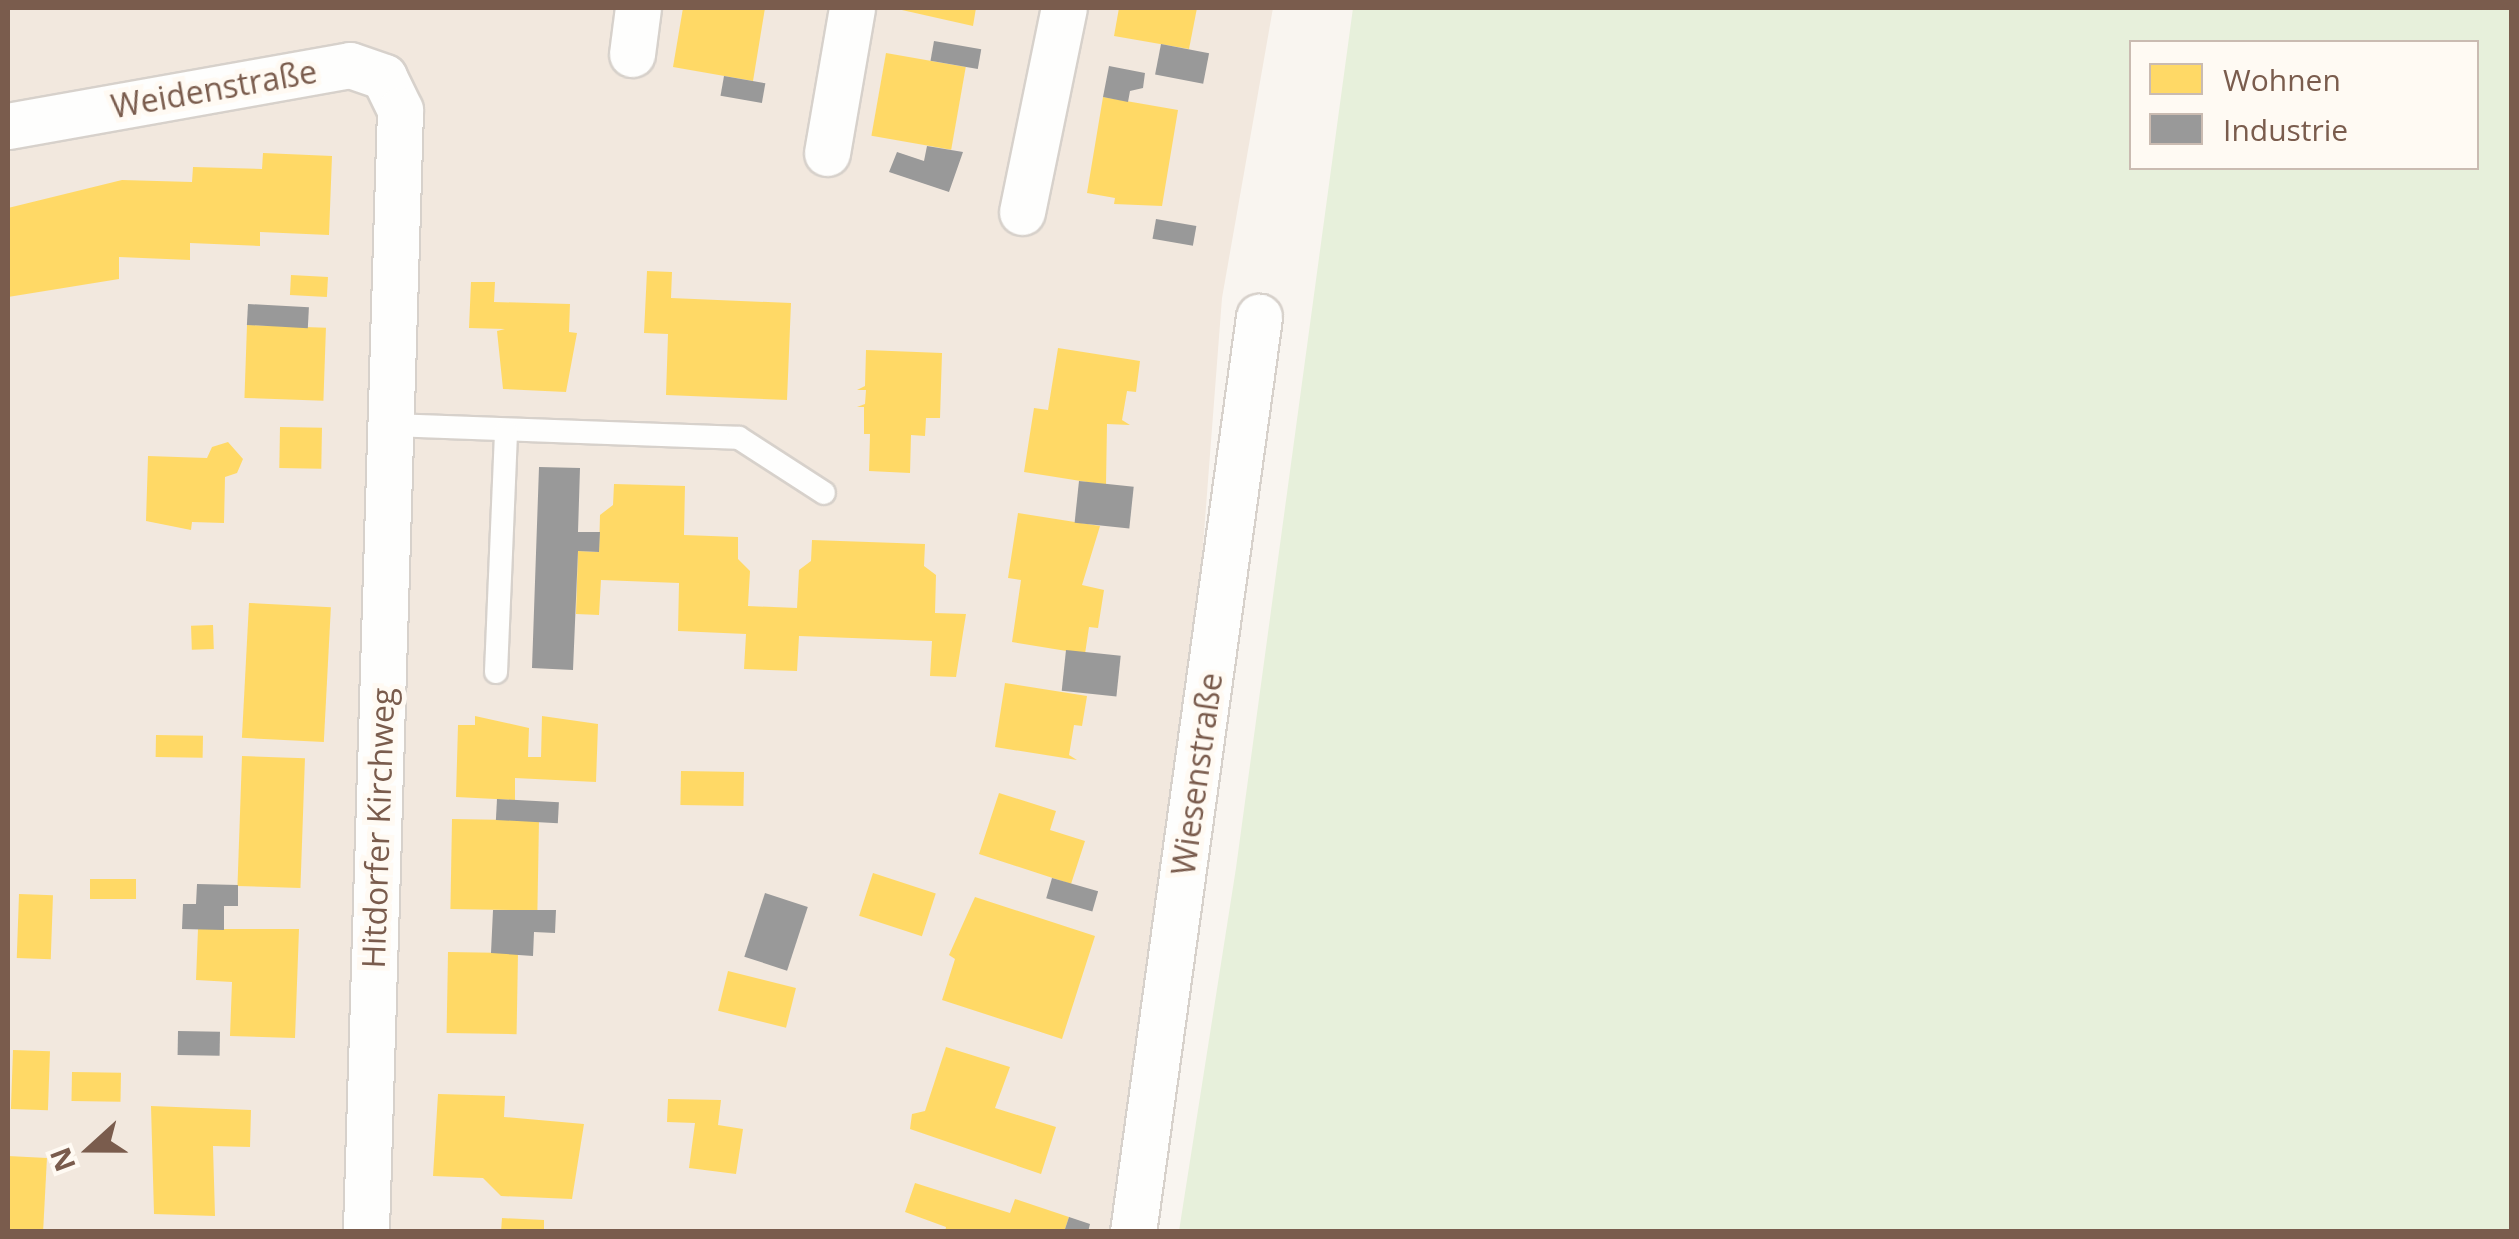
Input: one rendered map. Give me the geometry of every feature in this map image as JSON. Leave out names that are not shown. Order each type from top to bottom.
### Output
[{"type":"street","points":[[632,54],[638,8]]},
{"type":"street","points":[[827,153],[852,8]]},
{"type":"street","points":[[1022,212],[1064,8]]},
{"type":"street","name":"Weidenstraße","points":[[8,126],[350,66],[384,77],[400,110]]},
{"type":"street","name":"Hitdorfer Kirchweg","points":[[366,1232],[400,110]]},
{"type":"street","name":"Wiesenstraße","points":[[1133,1232],[1258,317]]},
{"type":"lane","points":[[390,425],[739,438],[824,493]]},
{"type":"lane","points":[[496,672],[506,431]]},
{"type":"shaded area","points":[[8,8],[1273,8],[1222,298],[1179,859],[1117,1231],[8,1231]]},
{"type":"green space","points":[[1353,8],[2511,8],[2511,1231],[1179,1231],[1236,868]]},
{"type":"building: Wohnen","points":[[683,8],[765,8],[753,81],[673,67]]},
{"type":"building: Wohnen","points":[[893,8],[976,8],[973,26]]},
{"type":"building: Wohnen","points":[[1119,8],[1197,8],[1189,49],[1114,36]]},
{"type":"building: Wohnen","points":[[886,53],[966,67],[951,150],[871,136]]},
{"type":"building: Wohnen","points":[[1103,97],[1178,110],[1162,206],[1114,204],[1115,198],[1087,193]]},
{"type":"building: Wohnen","points":[[263,153],[332,156],[329,235],[260,232],[260,246],[190,243],[190,260],[119,257],[119,279],[8,297],[8,208],[122,180],[192,182],[193,167],[262,169]]},
{"type":"building: Wohnen","points":[[647,271],[672,272],[671,298],[791,303],[787,400],[666,395],[668,334],[644,333]]},
{"type":"building: Wohnen","points":[[291,275],[328,277],[327,297],[290,295]]},
{"type":"building: Wohnen","points":[[471,282],[495,282],[494,302],[570,304],[569,332],[577,333],[566,392],[503,389],[497,331],[505,329],[469,328]]},
{"type":"building: Wohnen","points":[[247,325],[326,328],[323,401],[244,398]]},
{"type":"building: Wohnen","points":[[1058,348],[1140,361],[1136,392],[1127,391],[1122,420],[1130,425],[1107,424],[1106,485],[1024,472],[1034,408],[1048,410]]},
{"type":"building: Wohnen","points":[[866,350],[942,353],[940,418],[926,418],[925,436],[911,435],[910,473],[869,471],[870,434],[864,434],[864,407],[857,407],[865,404],[866,390],[857,390],[865,386]]},
{"type":"building: Wohnen","points":[[280,427],[322,428],[321,469],[279,468]]},
{"type":"building: Wohnen","points":[[228,442],[243,459],[237,473],[225,477],[224,523],[192,522],[191,530],[146,521],[148,456],[207,458],[212,447]]},
{"type":"building: Wohnen","points":[[614,484],[685,486],[684,535],[738,537],[738,559],[750,571],[748,606],[797,608],[799,570],[811,561],[812,540],[925,544],[924,566],[936,575],[935,613],[966,614],[956,677],[930,676],[932,641],[799,636],[797,671],[744,669],[746,634],[678,631],[679,583],[601,580],[599,615],[576,614],[578,551],[599,552],[600,515],[613,505]]},
{"type":"building: Wohnen","points":[[1018,513],[1100,526],[1082,585],[1104,590],[1098,628],[1089,627],[1085,654],[1012,642],[1021,580],[1008,578]]},
{"type":"building: Wohnen","points":[[249,603],[331,607],[324,742],[242,738]]},
{"type":"building: Wohnen","points":[[213,625],[214,649],[192,650],[191,626]]},
{"type":"building: Wohnen","points":[[1005,683],[1087,696],[1082,726],[1074,725],[1069,755],[1077,760],[995,747]]},
{"type":"building: Wohnen","points":[[475,716],[529,728],[528,757],[541,757],[542,716],[598,724],[596,782],[515,778],[515,800],[456,797],[458,725],[475,725]]},
{"type":"building: Wohnen","points":[[156,735],[203,736],[203,758],[156,757]]},
{"type":"building: Wohnen","points":[[242,756],[305,758],[300,888],[237,886]]},
{"type":"building: Wohnen","points":[[681,771],[744,772],[743,806],[680,805]]},
{"type":"building: Wohnen","points":[[999,793],[1056,811],[1050,830],[1085,841],[1071,884],[979,854]]},
{"type":"building: Wohnen","points":[[452,819],[539,821],[537,911],[450,909]]},
{"type":"building: Wohnen","points":[[873,873],[936,893],[922,936],[859,916]]},
{"type":"building: Wohnen","points":[[90,879],[136,879],[136,899],[90,899]]},
{"type":"building: Wohnen","points":[[19,894],[53,895],[51,959],[17,958]]},
{"type":"building: Wohnen","points":[[975,897],[1095,936],[1062,1039],[942,1000],[955,959],[949,955]]},
{"type":"building: Wohnen","points":[[198,929],[299,929],[295,1038],[230,1036],[232,982],[196,980]]},
{"type":"building: Wohnen","points":[[448,952],[518,953],[517,1034],[447,1033]]},
{"type":"building: Wohnen","points":[[728,971],[796,988],[786,1028],[718,1011]]},
{"type":"building: Wohnen","points":[[946,1047],[1010,1067],[995,1108],[1056,1127],[1041,1174],[910,1129],[912,1114],[925,1111]]},
{"type":"building: Wohnen","points":[[13,1050],[50,1051],[48,1110],[11,1109]]},
{"type":"building: Wohnen","points":[[72,1072],[121,1073],[120,1102],[71,1101]]},
{"type":"building: Wohnen","points":[[438,1094],[505,1096],[504,1117],[584,1124],[572,1199],[501,1196],[483,1178],[433,1176]]},
{"type":"building: Wohnen","points":[[668,1099],[721,1100],[718,1125],[743,1129],[736,1174],[689,1168],[695,1123],[667,1122]]},
{"type":"building: Wohnen","points":[[151,1106],[251,1110],[250,1147],[213,1146],[215,1216],[154,1214]]},
{"type":"building: Wohnen","points":[[8,1156],[47,1158],[43,1232],[8,1232]]},
{"type":"building: Wohnen","points":[[915,1183],[1010,1213],[1015,1199],[1069,1217],[1064,1232],[945,1232],[946,1227],[905,1212]]},
{"type":"building: Wohnen","points":[[502,1218],[544,1220],[544,1232],[501,1232]]},
{"type":"building: Industrie","points":[[934,41],[981,49],[978,69],[931,61]]},
{"type":"building: Industrie","points":[[1161,44],[1209,53],[1203,84],[1155,74]]},
{"type":"building: Industrie","points":[[1109,66],[1145,73],[1143,88],[1130,91],[1128,102],[1103,97]]},
{"type":"building: Industrie","points":[[724,76],[765,83],[762,103],[721,96]]},
{"type":"building: Industrie","points":[[927,146],[963,152],[949,192],[889,172],[897,152],[924,161]]},
{"type":"building: Industrie","points":[[1156,219],[1196,226],[1193,246],[1153,239]]},
{"type":"building: Industrie","points":[[248,304],[309,307],[308,328],[247,325]]},
{"type":"building: Industrie","points":[[539,467],[580,468],[578,532],[600,532],[599,552],[578,551],[573,670],[532,668]]},
{"type":"building: Industrie","points":[[1079,481],[1134,487],[1129,529],[1075,523]]},
{"type":"building: Industrie","points":[[1066,650],[1121,656],[1116,697],[1062,691]]},
{"type":"building: Industrie","points":[[497,799],[559,802],[558,823],[496,820]]},
{"type":"building: Industrie","points":[[1052,878],[1098,891],[1092,911],[1046,898]]},
{"type":"building: Industrie","points":[[197,884],[238,885],[238,906],[224,906],[224,930],[182,929],[183,904],[196,904]]},
{"type":"building: Industrie","points":[[765,893],[808,907],[787,971],[744,957]]},
{"type":"building: Industrie","points":[[493,910],[556,910],[555,933],[534,932],[533,956],[491,953]]},
{"type":"building: Industrie","points":[[178,1031],[220,1032],[220,1056],[178,1055]]},
{"type":"building: Industrie","points":[[1069,1217],[1090,1224],[1088,1232],[1064,1232]]}]
